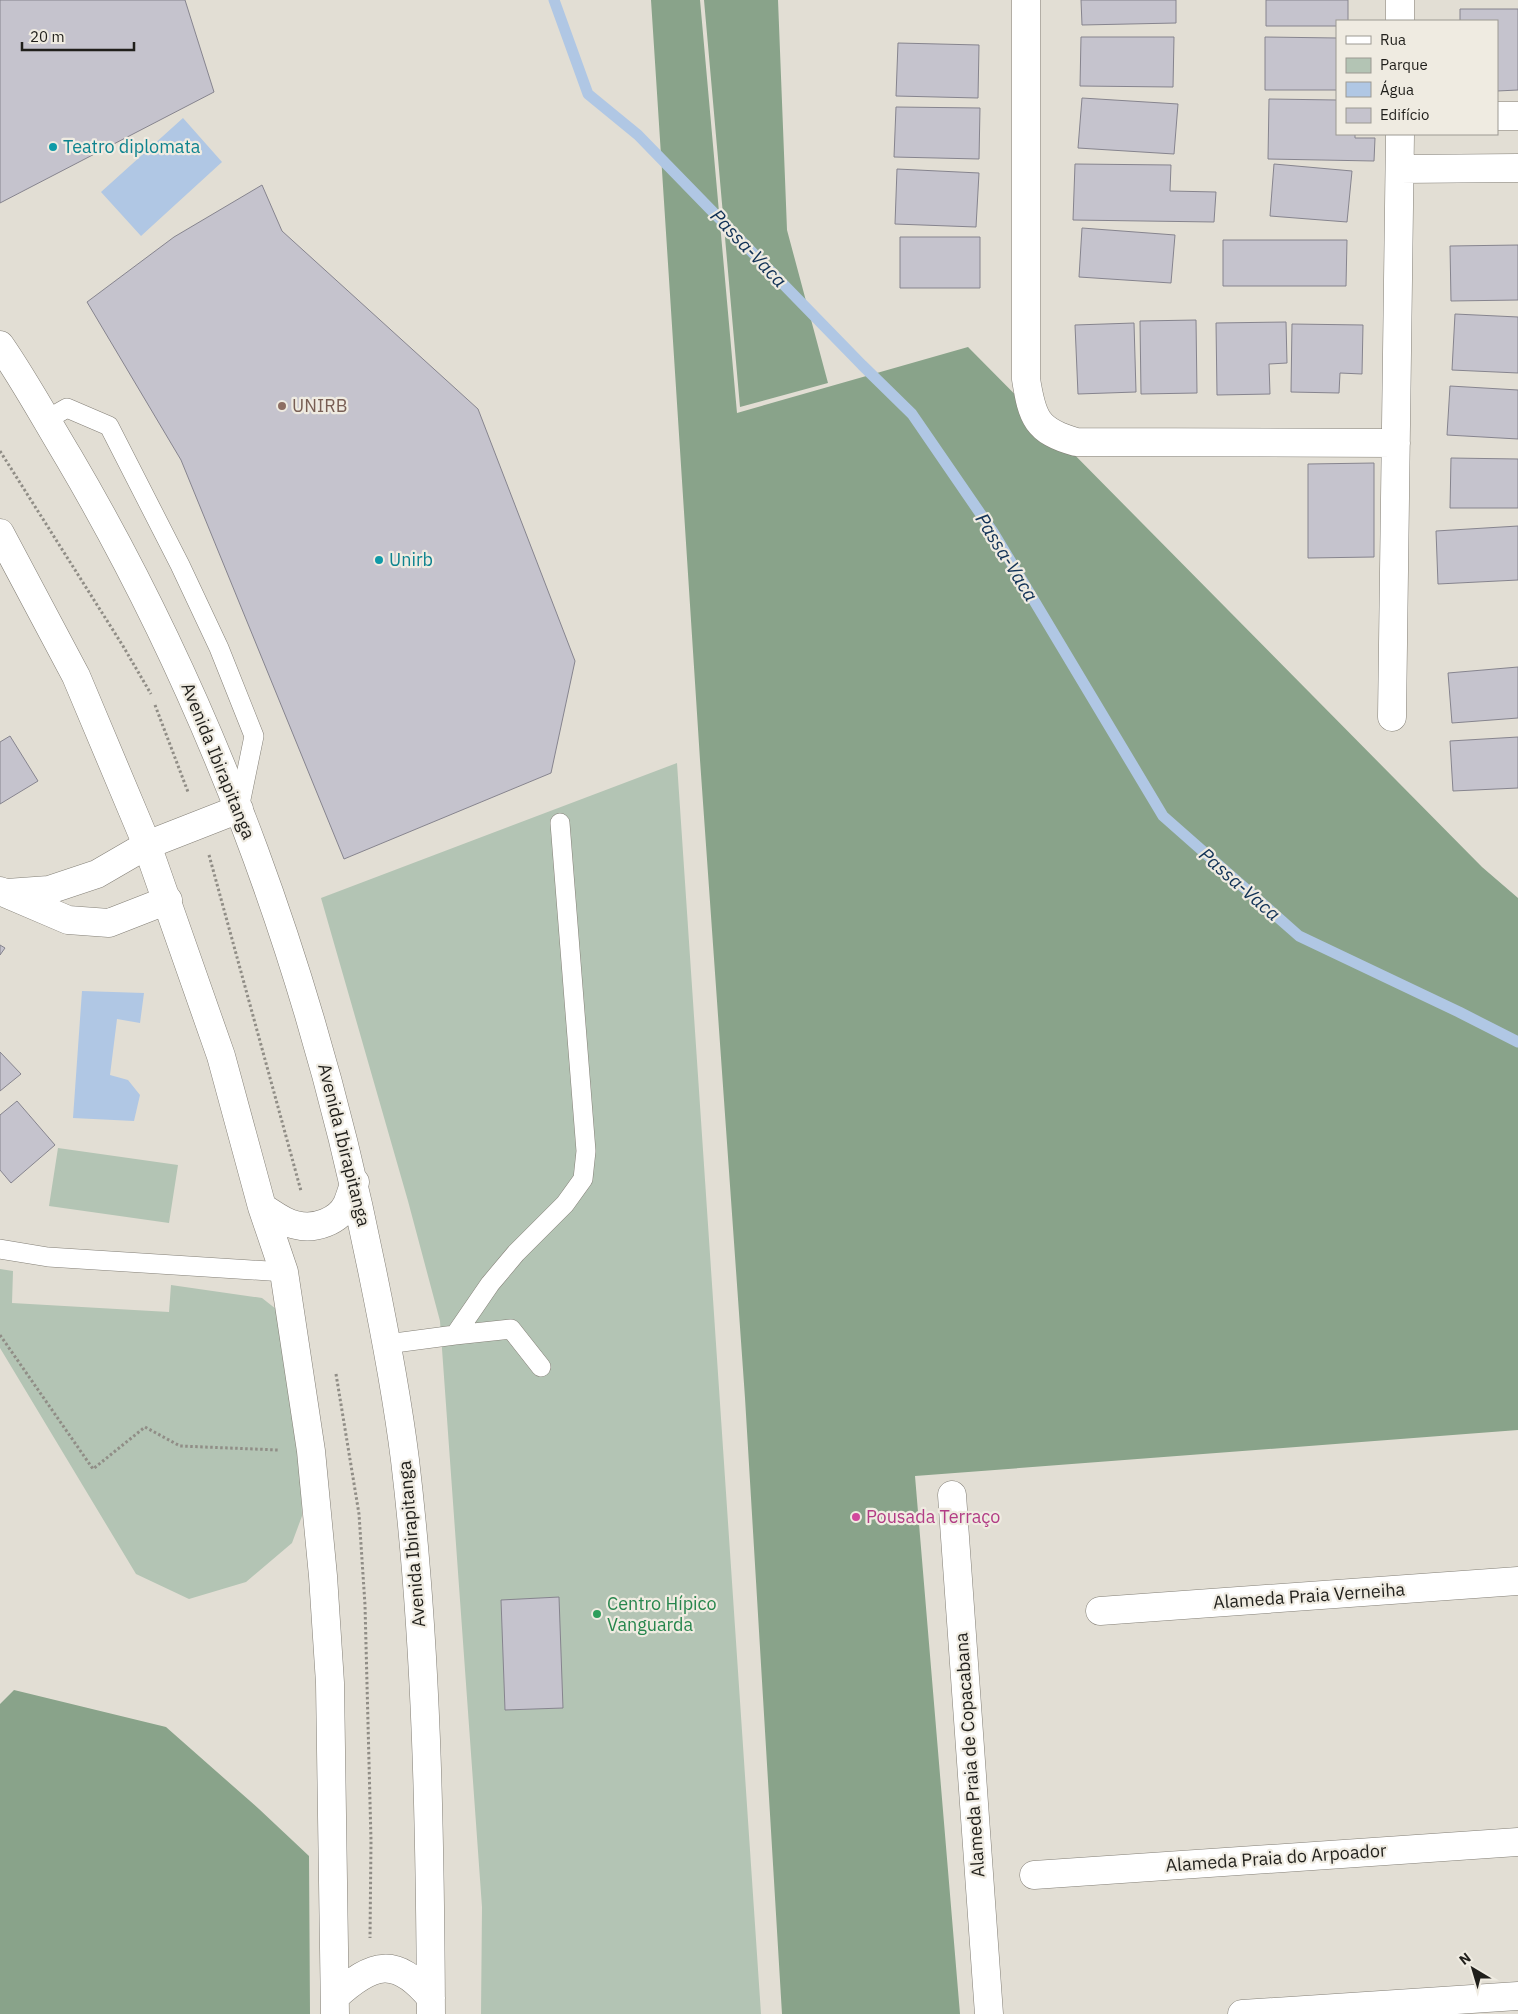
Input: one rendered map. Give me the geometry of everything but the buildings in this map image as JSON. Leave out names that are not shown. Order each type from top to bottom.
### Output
[{"type":"main road","points":[[1026,0],[1026,379],[1030,409],[1041,425],[1057,437],[1076,442],[1396,443]]},
{"type":"main road","points":[[1400,0],[1400,20]]},
{"type":"main road","points":[[1498,116],[1518,116]]},
{"type":"main road","points":[[1392,717],[1400,135]]},
{"type":"main road","points":[[1400,168],[1518,168]]},
{"type":"main road","name":"Avenida Ibirapitanga","points":[[0,345],[96,504],[160,626],[186,682],[273,899],[315,1031],[355,1182],[387,1344],[404,1457],[416,1565],[427,1787],[431,2006]]},
{"type":"main road","points":[[0,533],[76,676],[147,845],[168,900],[221,1056],[262,1207],[284,1272],[311,1451],[324,1576],[330,1683],[335,2005]]},
{"type":"main road","points":[[2,892],[49,890],[97,874],[147,845],[238,809]]},
{"type":"main road","points":[[2,892],[68,920],[109,923],[168,900]]},
{"type":"main road","points":[[262,1207],[296,1225],[311,1226],[320,1224],[340,1215],[347,1204],[355,1182]]},
{"type":"main road","name":"Alameda Praia de Copacabana","points":[[952,1495],[989,2014]]},
{"type":"main road","name":"Alameda Praia Verneiha","points":[[1100,1611],[1518,1581]]},
{"type":"main road","name":"Alameda Praia do Arpoador","points":[[1034,1875],[1518,1842]]},
{"type":"main road","points":[[335,2005],[350,1982],[370,1970],[387,1968],[403,1972],[417,1981],[431,2006]]},
{"type":"main road","points":[[1242,2014],[1518,1996]]},
{"type":"lane","points":[[46,420],[67,408],[109,426],[180,565],[219,648],[254,736],[238,809]]},
{"type":"lane","points":[[455,1335],[490,1284],[516,1253],[566,1204],[583,1179],[586,1151],[560,823]]},
{"type":"lane","points":[[0,1249],[48,1257],[284,1272]]},
{"type":"lane","points":[[387,1344],[511,1329],[541,1366]]},
{"type":"path","points":[[0,451],[123,646],[152,697]]},
{"type":"path","points":[[0,1335],[93,1469],[145,1428],[180,1446],[311,1451]]},
{"type":"green space","points":[[651,0],[700,0],[737,413],[968,347],[1482,867],[1518,898],[1518,1430],[915,1476],[960,2014],[782,2014],[745,1398],[700,760]]},
{"type":"green space","points":[[704,0],[778,0],[787,230],[828,383],[740,407]]},
{"type":"green space","name":"Centro Hípico Vanguarda","points":[[677,763],[761,2014],[481,2014],[482,1907],[440,1321],[408,1201],[321,898]]},
{"type":"green space","points":[[58,1148],[178,1165],[169,1223],[49,1206]]},
{"type":"green space","points":[[0,1269],[13,1271],[12,1303],[169,1312],[171,1285],[262,1298],[276,1309],[300,1443],[302,1516],[292,1543],[246,1582],[189,1599],[136,1574],[0,1348]]},
{"type":"green space","points":[[14,1690],[166,1727],[309,1856],[310,2014],[0,2014],[0,1704]]},
{"type":"water","points":[[183,118],[222,162],[141,236],[101,192]]},
{"type":"water","points":[[82,991],[144,993],[140,1023],[117,1019],[110,1075],[128,1080],[140,1095],[134,1121],[73,1118]]},
{"type":"waterway","name":"Passa-Vaca","points":[[554,0],[588,94],[638,135],[912,414],[993,532],[1163,816],[1299,936],[1518,1042]]},
{"type":"place","name":"Teatro diplomata","points":[[53,147]]},
{"type":"place","name":"UNIRB","points":[[282,406]]},
{"type":"place","name":"Unirb","points":[[379,560]]},
{"type":"place","name":"Pousada Terraço","points":[[856,1517]]},
{"type":"place","name":"Centro Hípico Vanguarda","points":[[597,1614]]}]
